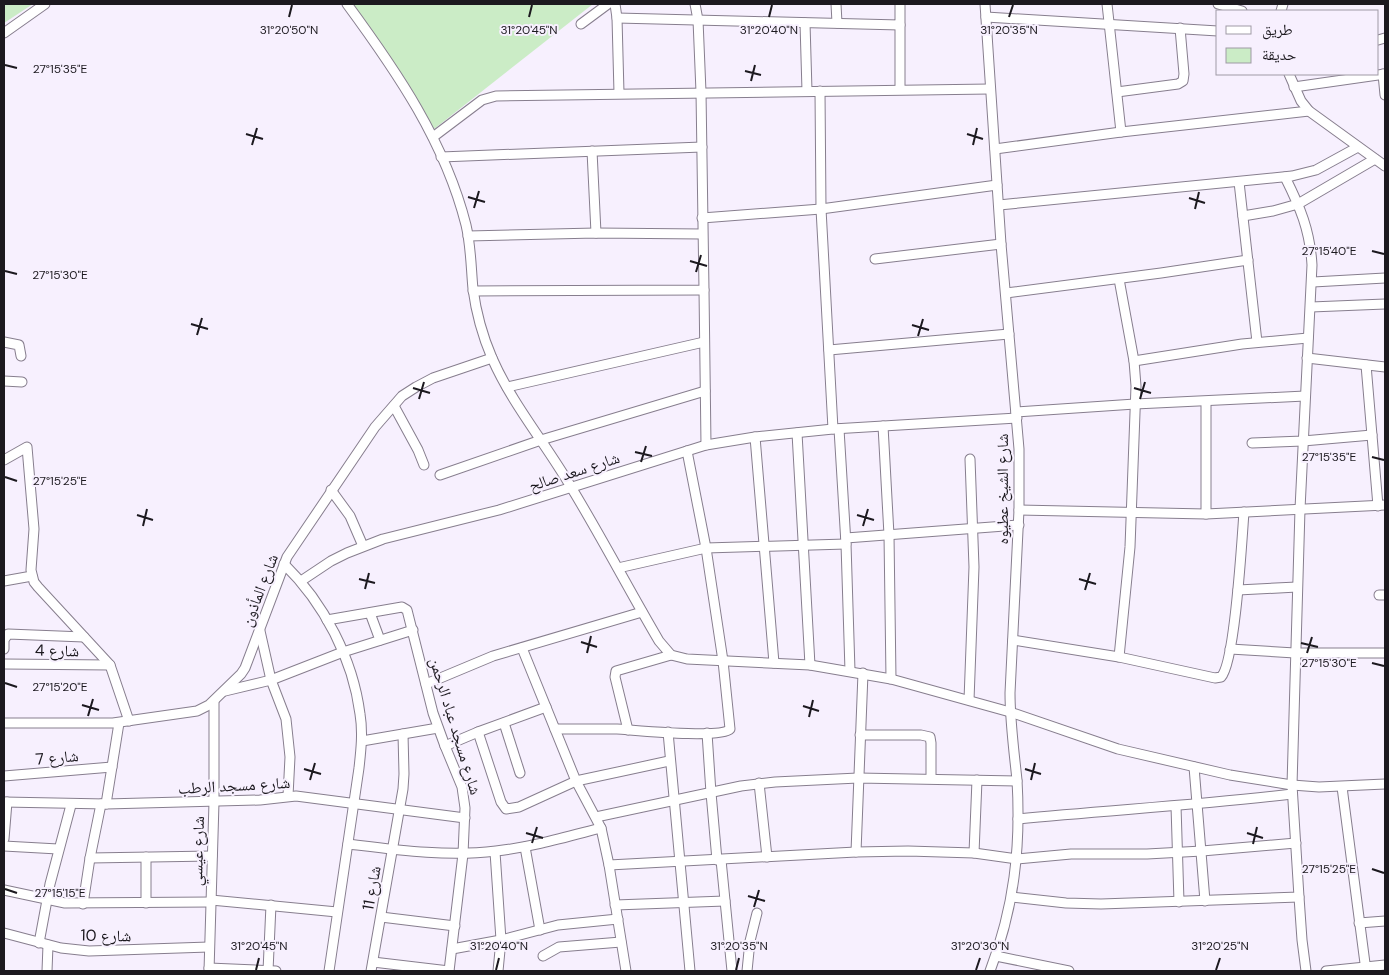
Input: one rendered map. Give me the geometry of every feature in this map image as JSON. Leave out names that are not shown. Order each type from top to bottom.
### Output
[{"type":"street","points":[[4,33],[45,4]]},
{"type":"street","points":[[346,4],[409,93],[433,137],[456,194],[468,236],[473,291],[483,332],[492,358],[507,387],[571,487],[659,641],[671,655]]},
{"type":"street","points":[[581,24],[608,4]]},
{"type":"street","points":[[615,4],[619,93]]},
{"type":"street","points":[[695,4],[698,20],[701,92],[706,445]]},
{"type":"street","points":[[836,4],[836,23]]},
{"type":"street","points":[[900,4],[900,90]]},
{"type":"street","name":"شارع الشيخ عطيوه","points":[[985,4],[1001,244],[1019,457],[1019,525],[1010,712],[1018,819],[1017,859],[1012,897],[990,971]]},
{"type":"street","points":[[1107,4],[1121,132]]},
{"type":"street","points":[[1218,4],[1233,9]]},
{"type":"street","points":[[986,17],[1216,31]]},
{"type":"street","points":[[617,18],[900,25]]},
{"type":"street","points":[[805,23],[807,91]]},
{"type":"street","points":[[1117,92],[1178,84],[1183,81],[1180,28]]},
{"type":"street","points":[[1384,74],[1385,95]]},
{"type":"street","points":[[1290,75],[1301,101],[1309,111],[1385,166]]},
{"type":"street","points":[[1294,87],[1377,75]]},
{"type":"street","points":[[433,137],[482,100],[496,96],[990,89]]},
{"type":"street","points":[[820,91],[821,210],[829,350],[846,541],[850,671]]},
{"type":"street","points":[[994,149],[1121,132],[1309,111]]},
{"type":"street","points":[[999,205],[1285,177],[1316,170],[1358,147]]},
{"type":"street","points":[[441,157],[702,148]]},
{"type":"street","points":[[592,152],[596,233]]},
{"type":"street","points":[[1243,216],[1273,211],[1298,204],[1375,159]]},
{"type":"street","points":[[1285,177],[1305,219],[1311,246],[1312,282],[1300,509],[1292,790],[1302,940],[1306,971]]},
{"type":"street","points":[[1239,182],[1257,342]]},
{"type":"street","points":[[702,218],[821,210],[998,185]]},
{"type":"street","points":[[468,236],[596,233],[702,234]]},
{"type":"street","points":[[875,259],[1001,244]]},
{"type":"street","points":[[1006,293],[1248,260]]},
{"type":"street","points":[[1119,278],[1134,361],[1135,404],[1128,579],[1119,657]]},
{"type":"street","points":[[1312,282],[1385,278]]},
{"type":"street","points":[[473,291],[704,290]]},
{"type":"street","points":[[1310,307],[1385,304]]},
{"type":"street","points":[[829,350],[1010,334]]},
{"type":"street","points":[[1134,361],[1257,342],[1308,338]]},
{"type":"street","points":[[4,342],[18,345],[21,356]]},
{"type":"street","points":[[507,387],[704,342]]},
{"type":"street","name":"شارع المأذون","points":[[4,723],[129,721],[197,711],[214,701],[245,668],[284,564],[331,490],[375,427],[402,396],[433,378],[492,358]]},
{"type":"street","points":[[1307,358],[1385,367]]},
{"type":"street","points":[[1019,510],[1206,514],[1382,506],[1372,435],[1366,365]]},
{"type":"street","points":[[4,381],[22,382]]},
{"type":"street","points":[[440,475],[541,440],[705,391]]},
{"type":"street","name":"شارع سعد صالح","points":[[301,581],[331,561],[383,539],[499,510],[706,445],[755,437],[836,429],[1135,404],[1305,396]]},
{"type":"street","points":[[1206,402],[1206,514]]},
{"type":"street","points":[[394,406],[424,465]]},
{"type":"street","points":[[883,426],[889,535],[890,679]]},
{"type":"street","points":[[797,433],[805,545],[810,665]]},
{"type":"street","points":[[1252,443],[1372,435]]},
{"type":"street","points":[[755,437],[774,663]]},
{"type":"street","points":[[4,460],[27,447],[34,529],[31,564],[32,576],[38,587],[110,665],[129,721]]},
{"type":"street","points":[[555,730],[724,733],[730,729],[723,661],[706,548],[687,451]]},
{"type":"street","points":[[969,700],[974,567],[970,458]]},
{"type":"street","points":[[331,490],[350,516],[363,546]]},
{"type":"street","points":[[1013,640],[1119,657],[1218,678],[1224,674],[1230,649],[1238,590],[1244,512]]},
{"type":"street","points":[[618,568],[706,548],[805,545],[889,535],[1019,525]]},
{"type":"street","points":[[284,564],[301,581],[327,620],[343,652],[357,698],[361,719],[362,741],[329,971]]},
{"type":"street","points":[[4,581],[32,576]]},
{"type":"street","points":[[1238,590],[1298,587]]},
{"type":"street","name":"شارع مسجد عباد الرحمن","points":[[370,613],[402,607],[407,610],[438,728],[462,787],[465,808],[463,854],[449,971]]},
{"type":"street","points":[[426,684],[477,662],[642,612]]},
{"type":"street","points":[[327,620],[370,613],[380,640]]},
{"type":"street","points":[[260,630],[271,680],[287,725],[290,757],[288,796]]},
{"type":"street","points":[[225,691],[271,680],[343,652],[413,630]]},
{"type":"street","points":[[4,649],[6,636],[11,634],[84,637]]},
{"type":"street","points":[[522,648],[576,781],[601,828],[609,865],[626,971]]},
{"type":"street","points":[[1230,649],[1385,653]]},
{"type":"street","points":[[628,730],[615,677],[616,671],[671,655],[687,659],[742,660],[810,665],[890,679],[1010,712],[1118,748],[1292,790]]},
{"type":"street","name":"شارع 4","points":[[4,664],[110,665]]},
{"type":"street","points":[[856,852],[863,673]]},
{"type":"street","name":"شارع عيسي","points":[[209,970],[214,802],[214,701]]},
{"type":"street","points":[[444,746],[546,707]]},
{"type":"street","points":[[83,904],[90,858],[112,767],[119,722]]},
{"type":"street","points":[[504,723],[520,773]]},
{"type":"street","points":[[362,741],[438,728]]},
{"type":"street","points":[[478,732],[501,802],[506,809],[519,807],[576,781],[670,761]]},
{"type":"street","points":[[668,732],[690,971]]},
{"type":"street","points":[[707,733],[710,793],[725,901],[732,971]]},
{"type":"street","name":"شارع 11","points":[[372,967],[404,774],[403,734]]},
{"type":"street","points":[[860,735],[921,735],[930,737],[931,778]]},
{"type":"street","points":[[1194,766],[1205,901]]},
{"type":"street","name":"شارع 7","points":[[4,776],[112,767]]},
{"type":"street","points":[[596,818],[759,783],[858,778],[1016,781]]},
{"type":"street","points":[[974,853],[977,780]]},
{"type":"street","points":[[759,783],[766,857]]},
{"type":"street","points":[[1018,819],[1198,804],[1292,790],[1385,784]]},
{"type":"street","points":[[1342,787],[1365,969]]},
{"type":"street","name":"شارع مسجد الرطب","points":[[5,802],[71,805],[214,802],[267,800],[288,796],[465,818]]},
{"type":"street","points":[[4,839],[5,802]]},
{"type":"street","points":[[47,971],[44,944],[47,901],[58,850],[71,805]]},
{"type":"street","points":[[1176,806],[1179,902]]},
{"type":"street","points":[[348,844],[417,852],[463,854],[495,852],[525,847],[601,828]]},
{"type":"street","points":[[609,865],[856,852],[974,853],[1017,859],[1072,854],[1202,851],[1296,843]]},
{"type":"street","points":[[4,846],[58,850]]},
{"type":"street","points":[[525,847],[540,930]]},
{"type":"street","points":[[495,852],[500,940],[498,971]]},
{"type":"street","points":[[90,858],[212,856]]},
{"type":"street","points":[[146,857],[146,903]]},
{"type":"street","points":[[4,890],[47,901],[83,904],[211,901],[337,912]]},
{"type":"street","points":[[1012,897],[1084,904],[1300,897]]},
{"type":"street","points":[[615,905],[725,901]]},
{"type":"street","points":[[209,970],[271,971],[272,905]]},
{"type":"street","points":[[747,971],[750,942],[757,913]]},
{"type":"street","points":[[381,916],[455,926]]},
{"type":"street","points":[[452,949],[576,922],[618,919]]},
{"type":"street","points":[[1359,923],[1385,921]]},
{"type":"street","name":"شارع 10","points":[[4,933],[44,944],[89,952],[209,947]]},
{"type":"street","points":[[543,956],[550,951],[568,946],[621,942]]},
{"type":"street","points":[[996,956],[1069,971]]},
{"type":"street","points":[[1326,971],[1365,969],[1385,965]]},
{"type":"street","points":[[372,967],[449,971]]},
{"type":"green space","points":[[4,4],[33,4],[4,23]]},
{"type":"green space","points":[[349,4],[593,4],[429,133]]}]
